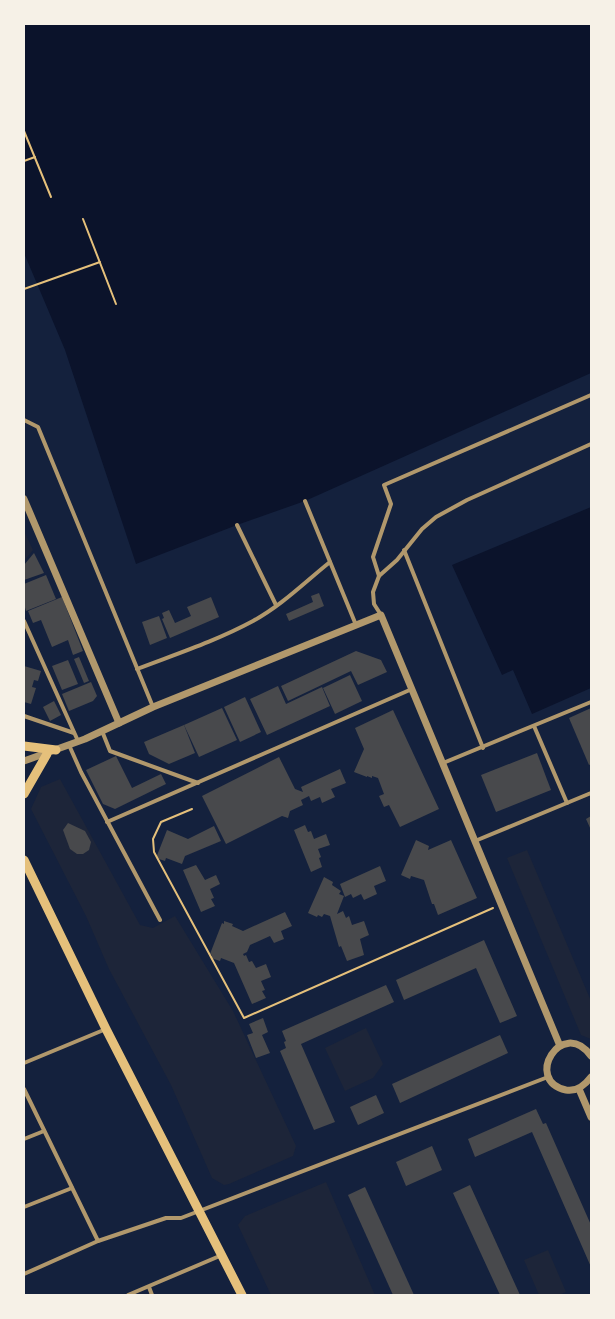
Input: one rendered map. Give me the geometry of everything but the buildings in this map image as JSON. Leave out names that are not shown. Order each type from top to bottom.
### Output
[{"type":"main road","points":[[24,746],[56,750]]},
{"type":"main road","points":[[24,794],[47,754]]},
{"type":"main road","points":[[24,860],[106,1029],[223,1255],[242,1295]]},
{"type":"street","points":[[379,576],[373,557],[391,504],[384,485],[591,395]]},
{"type":"street","points":[[24,420],[38,427],[153,707]]},
{"type":"street","points":[[560,1046],[382,615],[374,604],[373,592],[379,576],[398,560],[404,550],[422,529],[436,517],[467,500],[591,444]]},
{"type":"street","points":[[24,499],[119,723]]},
{"type":"street","points":[[305,501],[356,625]]},
{"type":"street","points":[[237,525],[276,605]]},
{"type":"street","points":[[404,550],[483,748]]},
{"type":"street","points":[[137,669],[208,642],[254,621],[330,562]]},
{"type":"street","points":[[24,761],[47,754],[102,731],[153,707],[382,615]]},
{"type":"street","points":[[24,620],[78,741]]},
{"type":"street","points":[[107,822],[412,689]]},
{"type":"street","points":[[443,763],[483,748],[591,702]]},
{"type":"street","points":[[24,716],[74,733]]},
{"type":"street","points":[[534,726],[567,803]]},
{"type":"street","points":[[102,731],[110,751],[198,782]]},
{"type":"street","points":[[69,745],[80,772],[160,920]]},
{"type":"street","points":[[475,841],[591,793]]},
{"type":"street","points":[[24,1063],[106,1029]]},
{"type":"street","points":[[548,1077],[549,1058],[560,1046],[575,1044],[582,1047],[591,1056]]},
{"type":"street","points":[[24,1274],[98,1241],[166,1218],[181,1218],[548,1077]]},
{"type":"street","points":[[548,1077],[560,1088],[568,1091],[579,1089],[586,1085],[591,1077]]},
{"type":"street","points":[[24,1089],[98,1241]]},
{"type":"street","points":[[579,1089],[591,1117]]},
{"type":"street","points":[[24,1139],[44,1131]]},
{"type":"street","points":[[24,1207],[72,1188]]},
{"type":"street","points":[[128,1295],[223,1255]]},
{"type":"street","points":[[149,1287],[152,1295]]},
{"type":"path","points":[[24,131],[51,197]]},
{"type":"path","points":[[24,161],[35,157]]},
{"type":"path","points":[[83,219],[116,304]]},
{"type":"path","points":[[24,289],[100,262]]},
{"type":"path","points":[[192,809],[162,822],[153,838],[154,852],[244,1018],[501,904]]},
{"type":"shaded area","points":[[24,24],[591,24],[591,373],[305,501],[237,525],[136,564],[65,350],[24,253]]},
{"type":"shaded area","points":[[591,507],[591,688],[532,714],[513,670],[502,675],[452,565]]},
{"type":"shaded area","points":[[24,531],[33,550],[24,561]]},
{"type":"shaded area","points":[[60,779],[140,925],[153,928],[175,916],[233,1011],[296,1146],[293,1156],[229,1184],[224,1185],[212,1178],[171,1085],[109,969],[86,916],[31,809],[41,787]]},
{"type":"shaded area","points":[[527,850],[591,1001],[591,1039],[581,1035],[507,858]]},
{"type":"shaded area","points":[[366,1028],[383,1064],[373,1078],[345,1091],[325,1048]]},
{"type":"shaded area","points":[[326,1182],[375,1295],[271,1295],[238,1225],[245,1216]]},
{"type":"shaded area","points":[[548,1250],[566,1292],[559,1295],[539,1295],[524,1260]]}]
